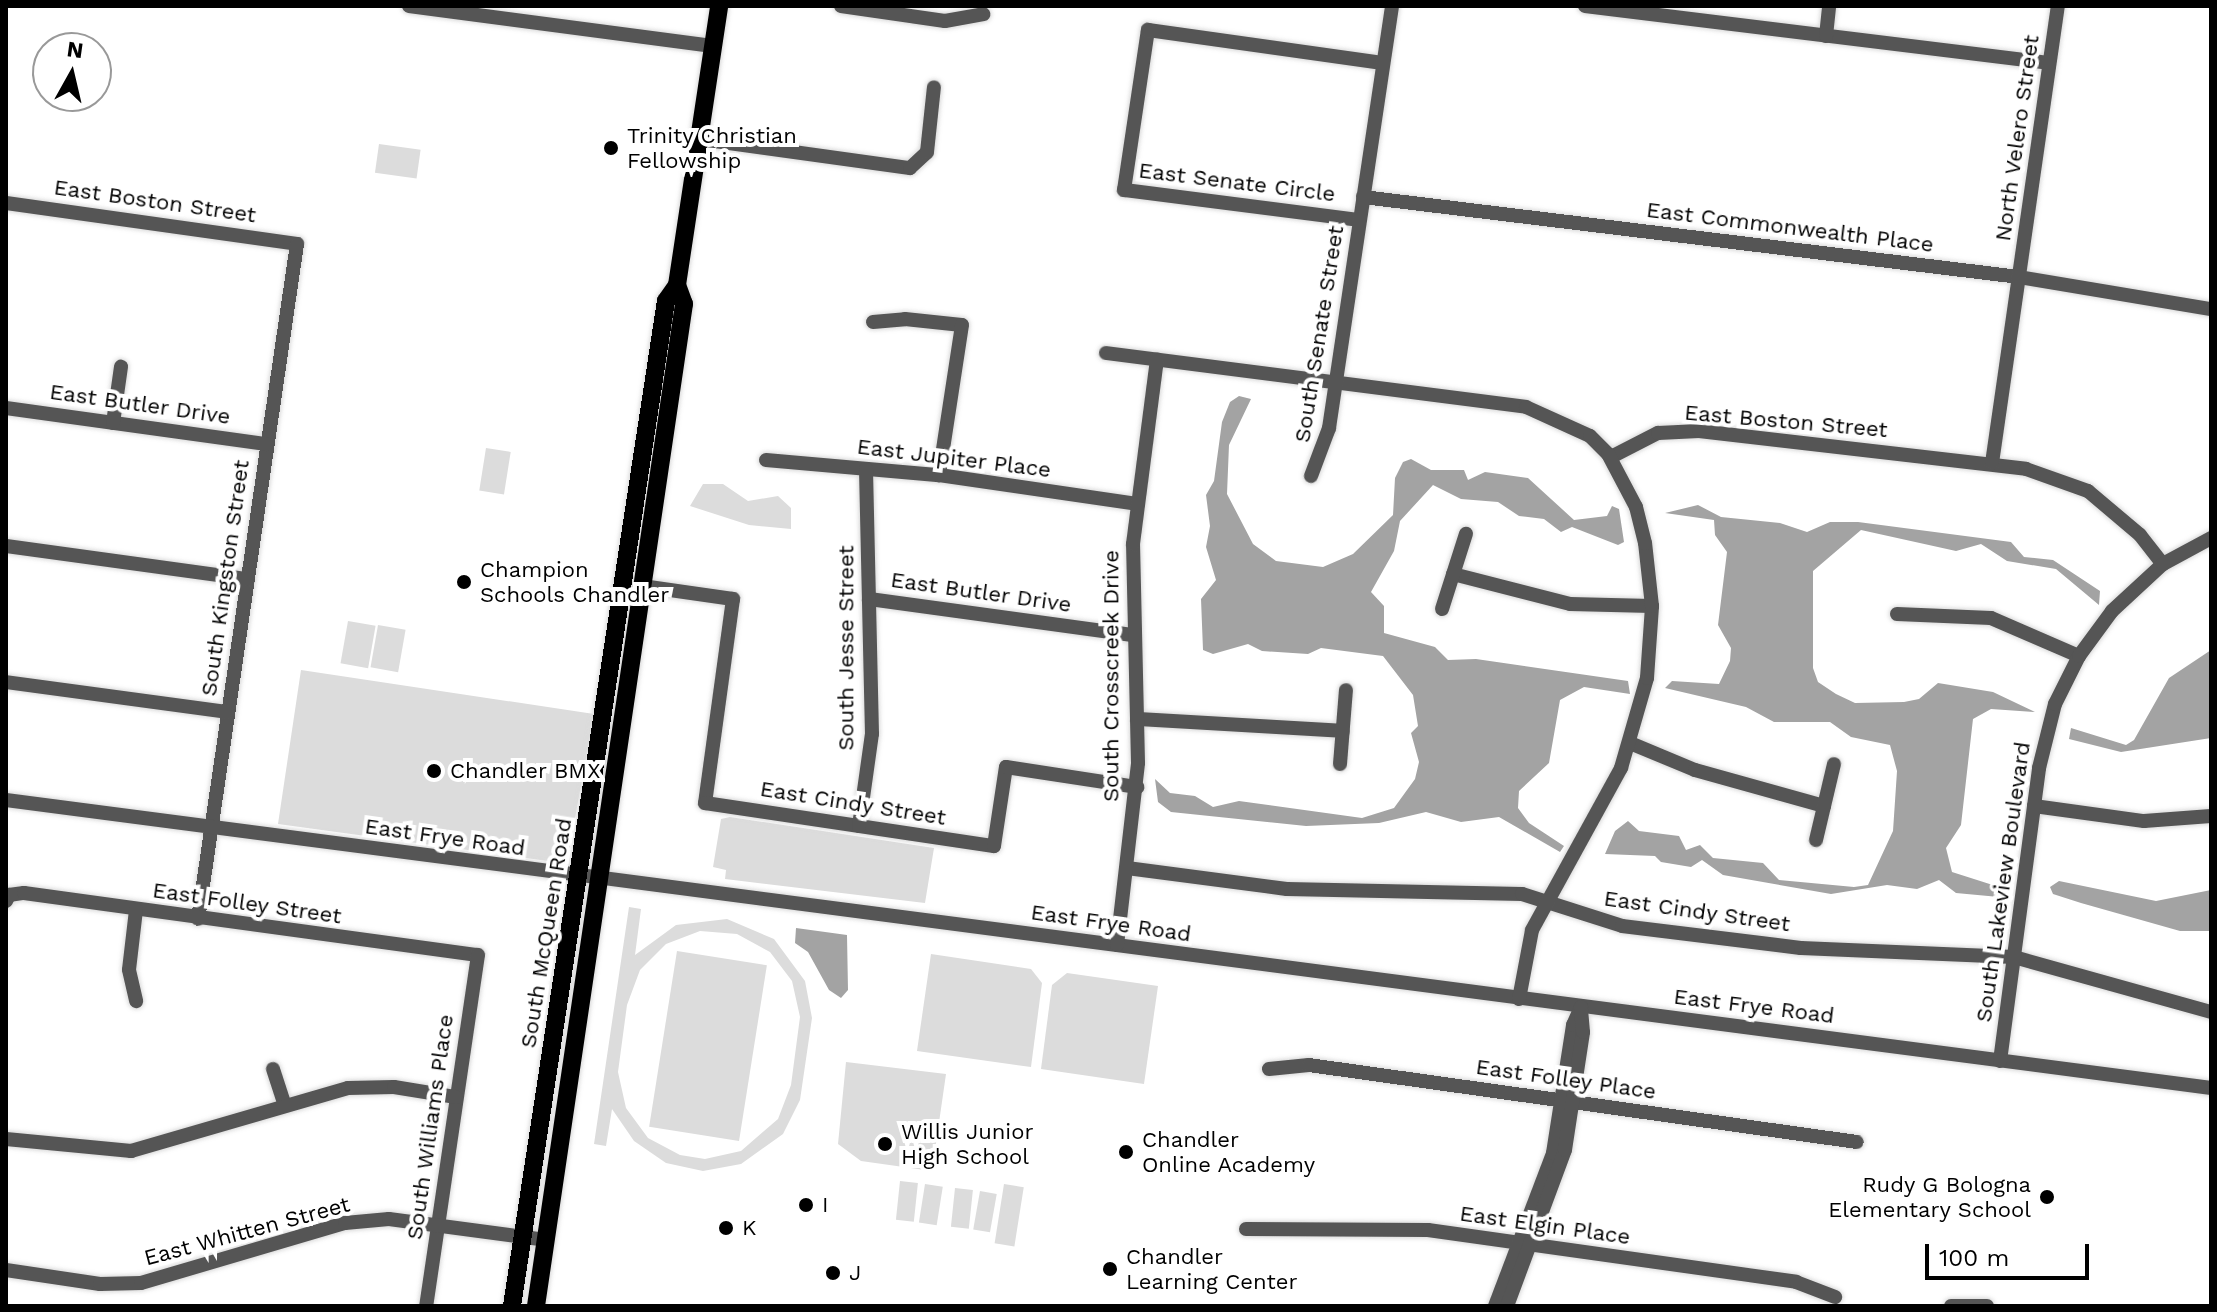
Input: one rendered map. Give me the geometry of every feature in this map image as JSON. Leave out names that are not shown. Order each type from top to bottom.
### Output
[{"type":"main road","name":"South McQueen Road","points":[[512,1306],[579,878],[684,304],[677,285],[719,6]]},
{"type":"main road","name":"South McQueen Road","points":[[536,1306],[598,879],[634,584]]},
{"type":"street","points":[[409,6],[714,46]]},
{"type":"street","points":[[841,6],[945,21],[983,14]]},
{"type":"street","name":"South Senate Street","points":[[1311,476],[1323,452],[1335,384],[1392,6]]},
{"type":"street","points":[[1585,6],[2049,63]]},
{"type":"street","points":[[1826,36],[1829,6]]},
{"type":"street","name":"North Velero Street","points":[[1992,463],[2058,6]]},
{"type":"street","name":"East Senate Circle","points":[[1359,220],[1124,190],[1148,30],[1383,63]]},
{"type":"street","points":[[700,139],[910,168],[921,161],[927,152],[934,87]]},
{"type":"street","name":"East Commonwealth Place","points":[[1363,197],[2019,277],[2211,309]]},
{"type":"street","name":"East Boston Street","points":[[6,203],[297,244]]},
{"type":"street","name":"South Kingston Street","points":[[198,919],[297,244]]},
{"type":"street","points":[[873,322],[905,319],[962,325],[939,475]]},
{"type":"street","points":[[1106,353],[1526,407],[1590,436],[1608,454],[1636,507],[1652,606],[1647,678],[1630,743],[1603,805],[1532,930],[1519,999]]},
{"type":"street","name":"South Crosscreek Drive","points":[[1117,945],[1137,787],[1133,635],[1137,504],[1157,360]]},
{"type":"street","points":[[113,423],[121,367]]},
{"type":"street","name":"East Butler Drive","points":[[6,408],[267,444]]},
{"type":"street","name":"East Boston Street","points":[[1608,454],[1658,433],[1699,431],[1992,463],[2088,491],[2140,535],[2163,564]]},
{"type":"street","name":"East Jupiter Place","points":[[766,460],[939,475],[1137,504]]},
{"type":"street","name":"South Jesse Street","points":[[859,826],[872,734],[866,469]]},
{"type":"street","points":[[1442,609],[1466,534]]},
{"type":"street","name":"South Lakeview Boulevard","points":[[2000,1061],[2045,737],[2079,656],[2112,611],[2163,564],[2211,538]]},
{"type":"street","points":[[6,546],[248,579]]},
{"type":"street","points":[[1453,574],[1570,604],[1652,606]]},
{"type":"street","name":"East Cindy Street","points":[[634,584],[733,599],[705,803],[994,846],[1006,767],[1137,787]]},
{"type":"street","name":"East Butler Drive","points":[[869,599],[1133,635]]},
{"type":"street","points":[[1897,614],[1991,618],[2079,656]]},
{"type":"street","points":[[6,682],[227,712]]},
{"type":"street","points":[[1340,764],[1346,690]]},
{"type":"street","points":[[1137,719],[1343,731]]},
{"type":"street","points":[[1630,743],[1695,770],[1824,806]]},
{"type":"street","points":[[1816,840],[1834,764]]},
{"type":"street","name":"East Frye Road","points":[[6,800],[579,878],[2211,1088]]},
{"type":"street","points":[[2034,806],[2144,821],[2211,816]]},
{"type":"street","name":"East Cindy Street","points":[[1127,868],[1287,889],[1495,891],[1546,901],[1622,926],[1801,948],[2014,957],[2211,1012]]},
{"type":"street","name":"East Folley Street","points":[[8,898],[136,910],[478,955]]},
{"type":"street","points":[[136,910],[129,970],[136,1001]]},
{"type":"street","name":"South Williams Place","points":[[426,1306],[478,955]]},
{"type":"street","points":[[1495,1306],[1560,1170],[1581,1007]]},
{"type":"street","name":"East Folley Place","points":[[1269,1069],[1309,1065],[1857,1142]]},
{"type":"street","points":[[273,1069],[284,1103]]},
{"type":"street","points":[[6,1139],[131,1151],[284,1103],[348,1088],[394,1087],[456,1097]]},
{"type":"street","name":"East Whitten Street","points":[[6,1270],[100,1284],[141,1283],[345,1223],[389,1219],[546,1240]]},
{"type":"street","name":"East Elgin Place","points":[[1246,1229],[1368,1226],[1526,1244],[1796,1282],[1835,1297]]},
{"type":"street","points":[[1507,1306],[1526,1244]]},
{"type":"street","points":[[1951,1306],[1987,1306]]},
{"type":"shaded area","points":[[379,144],[421,150],[417,179],[375,173]]},
{"type":"shaded area","points":[[1239,396],[1251,399],[1229,445],[1227,494],[1253,544],[1276,561],[1323,567],[1353,554],[1393,515],[1395,478],[1403,462],[1411,459],[1431,470],[1464,470],[1468,480],[1485,472],[1528,478],[1574,520],[1607,516],[1612,506],[1619,509],[1624,542],[1618,545],[1572,527],[1561,532],[1544,519],[1519,516],[1498,502],[1461,499],[1433,485],[1400,521],[1394,551],[1371,592],[1384,606],[1384,633],[1435,647],[1448,660],[1476,659],[1628,681],[1630,694],[1584,687],[1560,700],[1549,763],[1519,791],[1518,808],[1529,823],[1564,846],[1560,852],[1499,817],[1461,822],[1426,812],[1379,823],[1306,826],[1171,812],[1158,802],[1155,779],[1170,793],[1195,796],[1213,807],[1239,801],[1362,818],[1394,808],[1415,779],[1419,762],[1411,733],[1418,726],[1413,695],[1383,656],[1321,648],[1308,654],[1262,651],[1248,644],[1213,654],[1203,650],[1201,599],[1216,580],[1206,547],[1210,526],[1206,495],[1214,481],[1222,422],[1230,402]]},
{"type":"shaded area","points":[[486,448],[511,452],[504,494],[479,490]]},
{"type":"shaded area","points":[[703,484],[723,484],[748,501],[778,496],[791,508],[791,529],[749,525],[690,506]]},
{"type":"shaded area","points":[[1698,505],[1721,517],[1780,523],[1807,532],[1830,522],[1858,522],[2011,542],[2024,557],[2053,560],[2100,591],[2099,605],[2056,569],[2007,561],[1981,544],[1956,551],[1861,530],[1813,571],[1813,668],[1818,682],[1836,694],[1855,703],[1904,702],[1919,699],[1938,683],[1993,692],[2035,712],[1991,709],[1973,719],[1961,825],[1946,848],[1952,872],[1999,887],[1999,897],[1956,893],[1939,880],[1917,889],[1887,885],[1831,894],[1723,875],[1702,860],[1691,867],[1661,862],[1655,856],[1605,854],[1615,831],[1628,821],[1639,831],[1679,836],[1686,850],[1700,845],[1713,858],[1763,863],[1779,880],[1854,887],[1868,885],[1893,831],[1897,771],[1890,745],[1851,737],[1830,722],[1774,722],[1746,707],[1665,688],[1672,681],[1719,684],[1730,661],[1731,648],[1718,625],[1727,552],[1715,535],[1714,520],[1665,513]]},
{"type":"shaded area","points":[[348,621],[376,626],[368,668],[341,663]]},
{"type":"shaded area","points":[[378,625],[406,630],[398,672],[371,667]]},
{"type":"shaded area","points":[[2211,650],[2211,738],[2121,752],[2069,739],[2071,728],[2126,745],[2134,740],[2169,678]]},
{"type":"shaded area","name":"Chandler BMX","points":[[301,670],[594,714],[568,857],[555,862],[278,824]]},
{"type":"shaded area","points":[[730,817],[934,848],[925,903],[725,879],[726,870],[713,867],[721,819]]},
{"type":"shaded area","points":[[2059,881],[2156,901],[2211,890],[2211,931],[2180,931],[2053,894],[2050,887]]},
{"type":"shaded area","points":[[629,907],[641,909],[635,955],[676,925],[727,919],[774,939],[805,981],[812,1018],[800,1100],[783,1134],[741,1164],[703,1171],[666,1163],[634,1141],[612,1109],[606,1146],[594,1144]],"holes":[[[700,931],[737,934],[770,952],[792,981],[800,1017],[791,1085],[778,1119],[741,1151],[705,1159],[680,1155],[648,1138],[626,1108],[618,1072],[627,1005],[640,970],[666,944]]]},
{"type":"shaded area","points":[[796,928],[847,935],[848,990],[841,998],[829,990],[808,952],[795,943]]},
{"type":"shaded area","points":[[677,951],[767,965],[739,1141],[649,1127]]},
{"type":"shaded area","points":[[931,954],[1031,969],[1042,983],[1031,1067],[917,1051]]},
{"type":"shaded area","points":[[1067,973],[1158,986],[1144,1084],[1041,1069],[1052,985]]},
{"type":"shaded area","points":[[846,1062],[946,1074],[932,1171],[861,1161],[838,1144]]},
{"type":"shaded area","points":[[900,1181],[918,1183],[914,1222],[896,1220]]},
{"type":"shaded area","points":[[925,1184],[943,1187],[937,1225],[919,1223]]},
{"type":"shaded area","points":[[1004,1184],[1024,1187],[1014,1246],[995,1243]]},
{"type":"shaded area","points":[[955,1188],[973,1190],[969,1229],[951,1227]]},
{"type":"shaded area","points":[[980,1191],[997,1194],[990,1232],[973,1229]]},
{"type":"place","name":"Trinity Christian Fellowship","points":[[611,148]]},
{"type":"place","name":"Champion Schools Chandler","points":[[464,582]]},
{"type":"place","name":"Chandler BMX","points":[[434,771]]},
{"type":"place","name":"Willis Junior High School","points":[[885,1144]]},
{"type":"place","name":"Chandler Online Academy","points":[[1126,1152]]},
{"type":"place","name":"Rudy G Bologna Elementary School","points":[[2047,1197]]},
{"type":"place","name":"I","points":[[806,1205]]},
{"type":"place","name":"K","points":[[726,1228]]},
{"type":"place","name":"Chandler Learning Center","points":[[1110,1269]]},
{"type":"place","name":"J","points":[[833,1273]]}]
